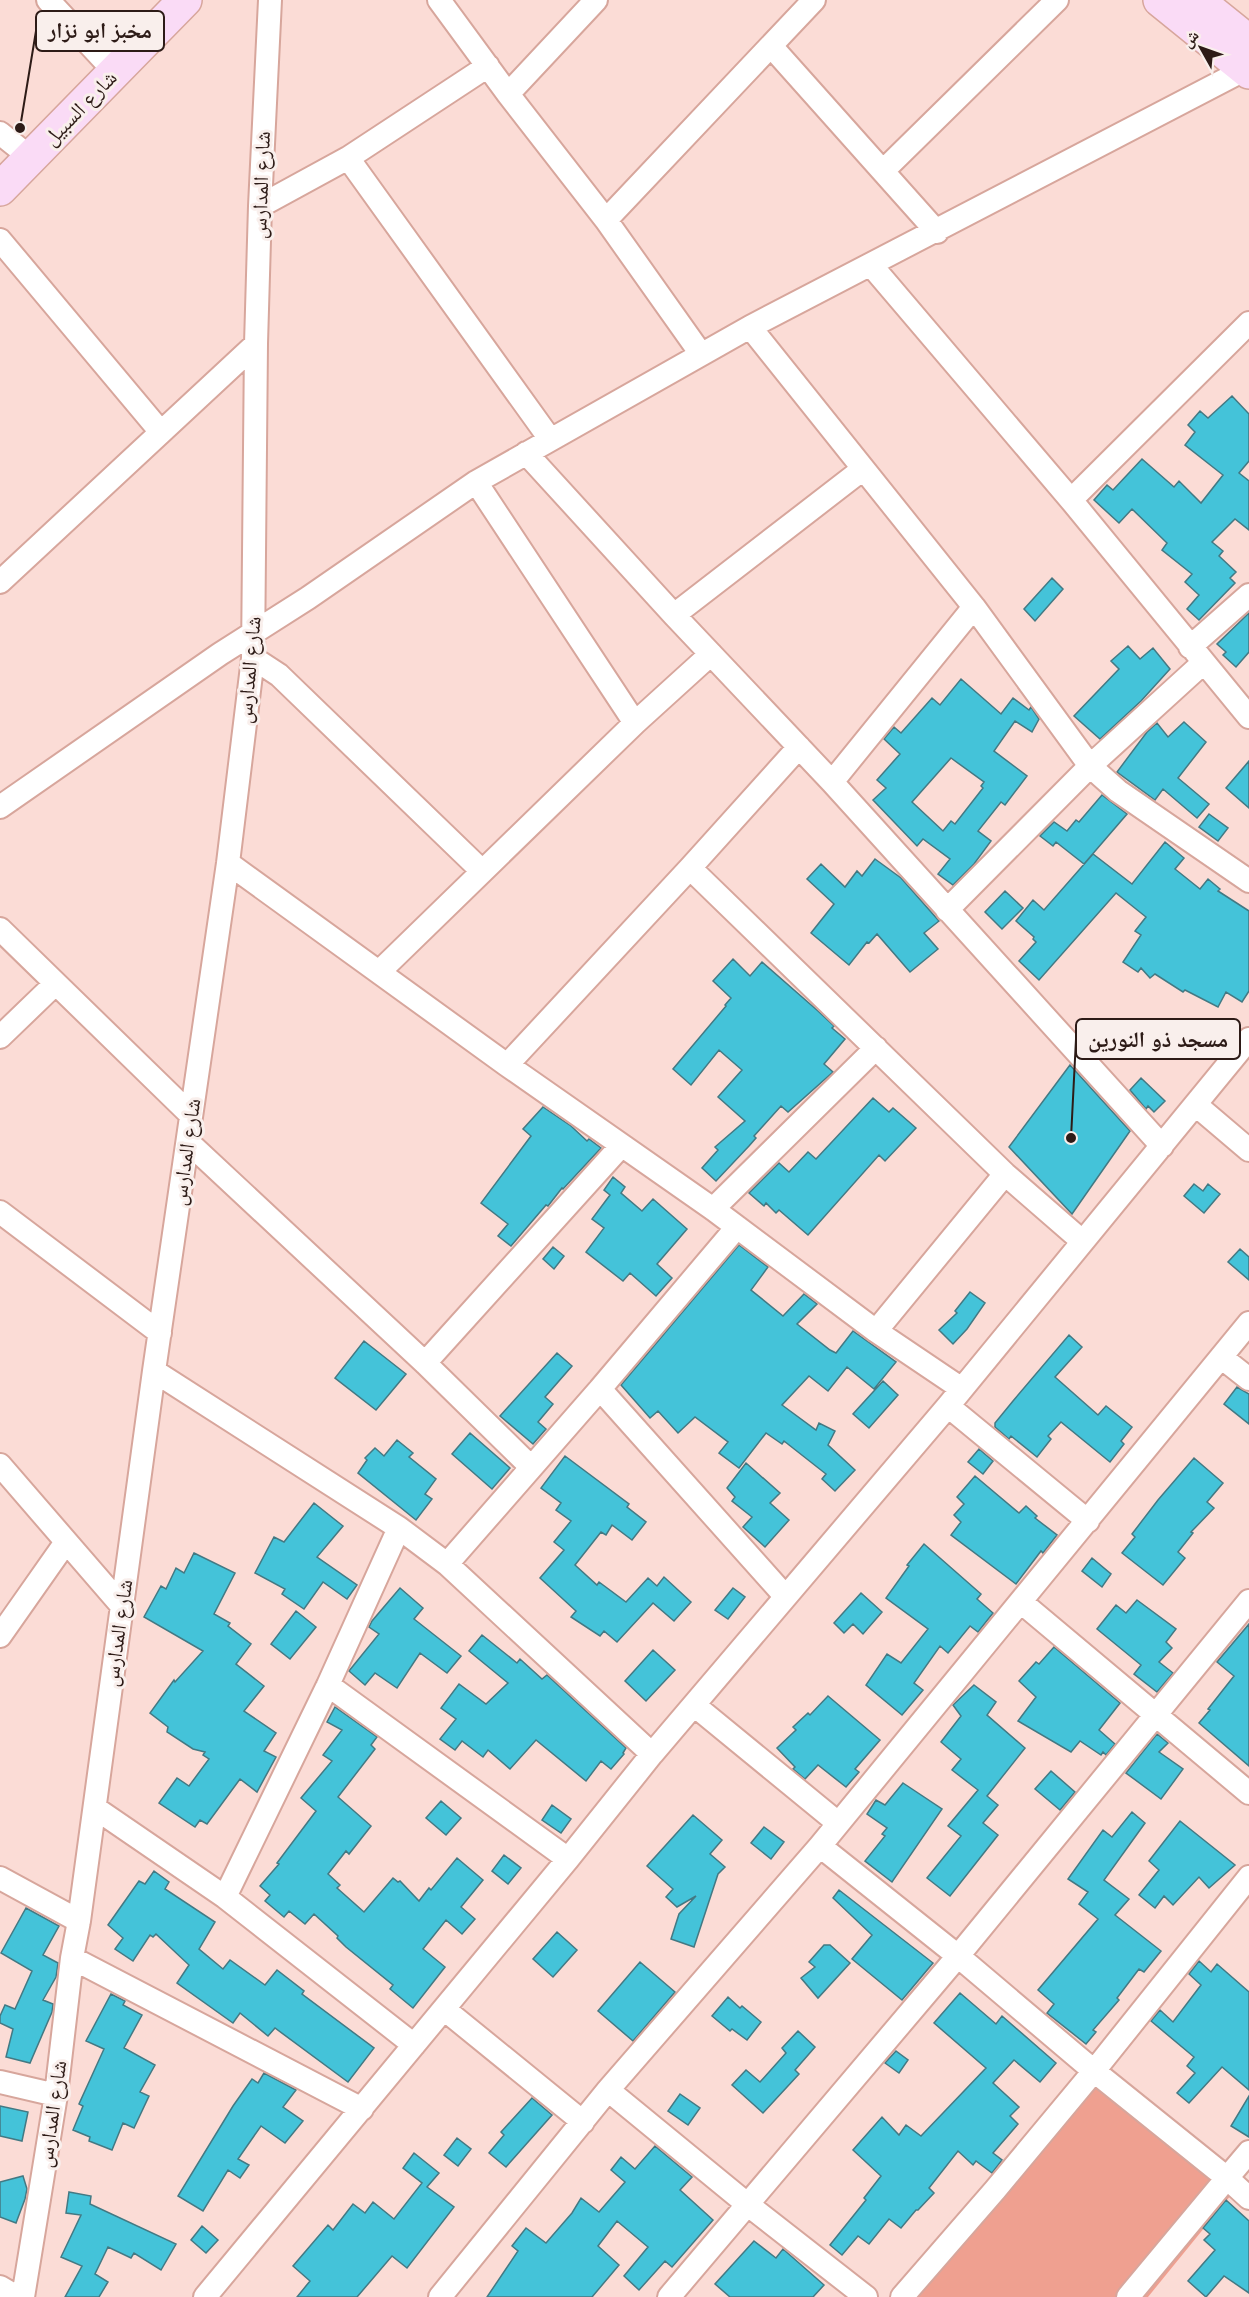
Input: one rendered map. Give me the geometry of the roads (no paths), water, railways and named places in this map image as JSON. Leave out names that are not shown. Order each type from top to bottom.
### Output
[{"type":"street","points":[[48,0],[115,72]]},
{"type":"street","name":"شارع المدارس","points":[[23,2297],[56,2095],[72,1958],[228,863],[253,658],[256,344],[270,0]]},
{"type":"street","points":[[439,0],[508,94],[606,220],[701,354]]},
{"type":"street","points":[[508,94],[596,0]]},
{"type":"street","points":[[606,220],[814,0]]},
{"type":"street","points":[[883,171],[1057,0]]},
{"type":"street","points":[[1160,0],[1248,61]]},
{"type":"street","points":[[1197,0],[1248,61]]},
{"type":"street","name":"شارع السبيل","points":[[0,189],[115,72],[176,4]]},
{"type":"street","points":[[771,46],[937,232]]},
{"type":"street","points":[[0,807],[476,482],[750,327],[937,232],[1248,61]]},
{"type":"street","points":[[260,206],[348,158],[488,66]]},
{"type":"street","points":[[0,133],[31,158]]},
{"type":"street","points":[[348,158],[550,439]]},
{"type":"street","points":[[0,240],[160,431]]},
{"type":"street","points":[[871,265],[1071,500],[1249,717]]},
{"type":"street","points":[[1071,500],[1249,323]]},
{"type":"street","points":[[750,327],[974,607],[1090,766],[1118,791],[1249,881]]},
{"type":"street","points":[[0,582],[256,344]]},
{"type":"street","points":[[526,453],[674,615],[832,782],[1162,1146]]},
{"type":"street","points":[[674,615],[863,469]]},
{"type":"street","points":[[476,482],[635,723]]},
{"type":"street","points":[[947,910],[1197,655],[1249,595]]},
{"type":"street","points":[[832,782],[974,607]]},
{"type":"street","points":[[379,972],[635,723],[711,654]]},
{"type":"street","points":[[253,658],[279,675],[482,871]]},
{"type":"street","points":[[507,1065],[799,747]]},
{"type":"street","points":[[228,863],[507,1065],[713,1209],[876,1330],[955,1397],[1088,1521]]},
{"type":"street","points":[[690,868],[1005,1174],[1082,1241]]},
{"type":"street","points":[[0,929],[192,1115]]},
{"type":"street","points":[[0,1037],[55,984]]},
{"type":"street","points":[[205,2297],[568,1859],[652,1754],[955,1397],[1249,1039]]},
{"type":"street","points":[[713,1209],[876,1048]]},
{"type":"street","points":[[1196,1105],[1249,1150]]},
{"type":"street","points":[[188,1142],[425,1363],[531,1467]]},
{"type":"street","points":[[425,1363],[621,1146]]},
{"type":"street","points":[[876,1330],[1005,1174]]},
{"type":"street","points":[[0,1212],[160,1333]]},
{"type":"street","points":[[447,1564],[600,1389],[737,1227]]},
{"type":"street","points":[[440,2297],[608,2090],[820,1846],[1249,1323]]},
{"type":"street","points":[[1221,1357],[1249,1379]]},
{"type":"street","points":[[154,1371],[399,1528],[447,1564],[652,1754]]},
{"type":"street","points":[[600,1389],[785,1596]]},
{"type":"street","points":[[0,1465],[122,1606]]},
{"type":"street","points":[[225,1897],[328,1685],[399,1528]]},
{"type":"street","points":[[0,1636],[66,1542]]},
{"type":"street","points":[[669,2297],[958,1956],[1249,1601]]},
{"type":"street","points":[[1022,1602],[1249,1793]]},
{"type":"street","points":[[328,1685],[568,1859]]},
{"type":"street","points":[[694,1705],[838,1823]]},
{"type":"street","points":[[94,1808],[225,1897],[414,2045]]},
{"type":"street","points":[[820,1846],[958,1956],[1249,2198]]},
{"type":"street","points":[[902,2297],[1094,2071],[1249,1877]]},
{"type":"street","points":[[0,1878],[79,1921]]},
{"type":"street","points":[[72,1958],[362,2109]]},
{"type":"street","points":[[444,2009],[583,2122]]},
{"type":"street","points":[[0,2082],[56,2095]]},
{"type":"street","points":[[608,2090],[747,2204],[866,2297]]},
{"type":"street","points":[[1128,2297],[1249,2152]]},
{"type":"street","points":[[0,2287],[17,2297]]},
{"type":"place","name":"مخبز ابو نزار","points":[[20,128]]},
{"type":"place","name":"مسجد ذو النورين","points":[[1071,1138]]}]
